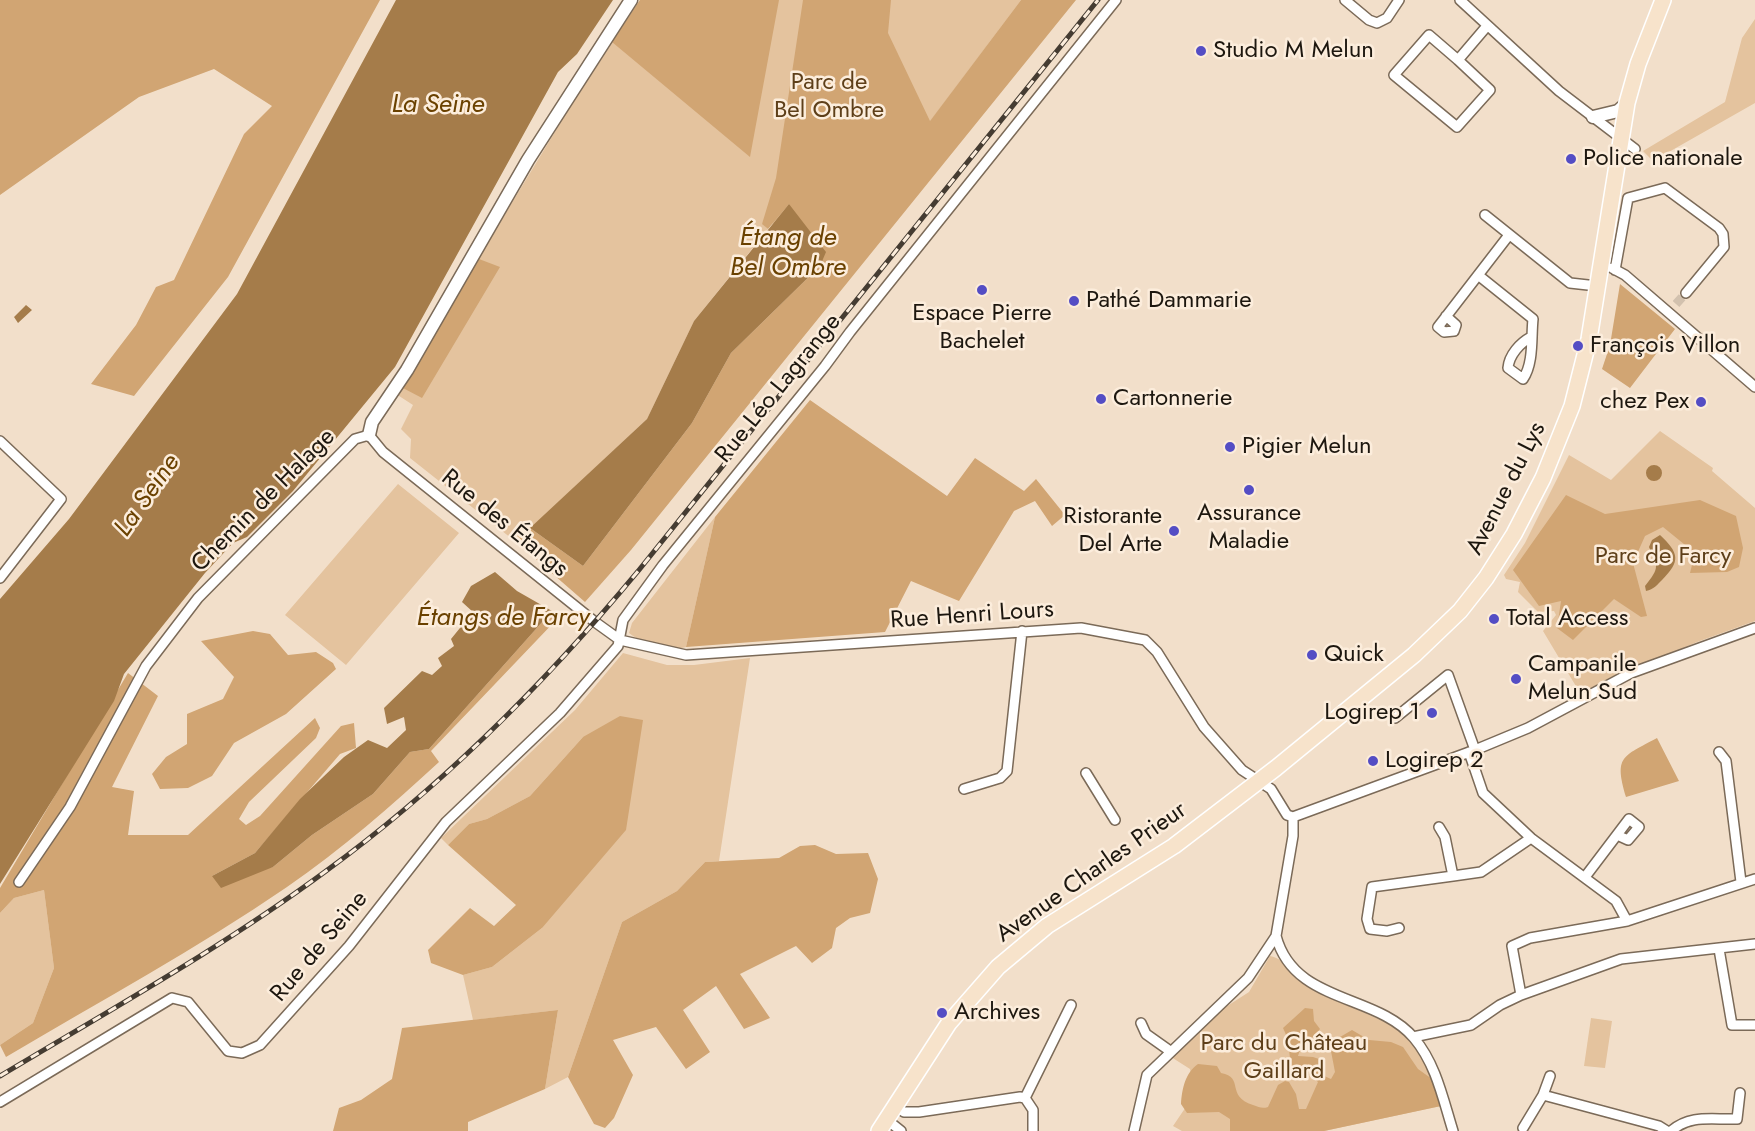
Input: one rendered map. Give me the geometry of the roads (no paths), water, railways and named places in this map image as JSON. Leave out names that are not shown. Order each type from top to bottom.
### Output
[{"type":"main road","name":"Avenue du Lys","points":[[1259,780],[1414,655],[1460,611],[1486,578],[1525,514],[1564,428],[1583,369],[1627,103],[1638,64],[1663,0]]},
{"type":"main road","name":"Avenue Charles Prieur","points":[[887,1119],[961,1008],[1003,963],[1047,926],[1174,846],[1259,780]]},
{"type":"street","name":"Chemin de Halage","points":[[19,882],[70,807],[146,666],[198,598],[355,439],[369,435],[372,422],[407,370],[534,150],[631,0]]},
{"type":"street","name":"Rue Léo Lagrange","points":[[620,640],[619,628],[623,620],[663,565],[825,366],[1116,0]]},
{"type":"street","points":[[1345,0],[1369,20],[1377,23],[1387,18],[1399,0]]},
{"type":"street","points":[[1460,0],[1559,91],[1620,140],[1635,149]]},
{"type":"street","points":[[1458,60],[1487,26]]},
{"type":"street","points":[[1429,35],[1458,60],[1490,90],[1457,127],[1394,75],[1429,35]]},
{"type":"street","points":[[1593,117],[1618,111],[1627,103]]},
{"type":"street","points":[[1615,270],[1628,198],[1665,188],[1719,228],[1725,242],[1724,248],[1686,293]]},
{"type":"street","points":[[1485,215],[1570,283],[1597,286]]},
{"type":"street","points":[[1446,316],[1509,235]]},
{"type":"street","points":[[1601,263],[1615,270],[1668,312],[1755,387]]},
{"type":"street","points":[[1478,276],[1533,319],[1531,337]]},
{"type":"street","points":[[1668,312],[1676,304]]},
{"type":"street","name":"Rue des Étangs","points":[[369,435],[383,452],[620,640]]},
{"type":"street","points":[[0,441],[61,500],[0,578]]},
{"type":"street","name":"Rue Henri Lours","points":[[620,640],[686,655],[1081,628],[1145,640],[1157,652],[1204,727],[1242,770],[1274,792],[1287,814],[1293,817]]},
{"type":"street","points":[[1134,1131],[1147,1075],[1248,978],[1276,936],[1293,836],[1293,817],[1472,751],[1528,728],[1631,673],[1755,628]]},
{"type":"street","points":[[963,789],[1000,778],[1006,771],[1022,632]]},
{"type":"street","name":"Rue de Seine","points":[[0,1102],[165,1000],[178,998],[188,1002],[228,1052],[242,1053],[260,1045],[349,946],[446,822],[560,713],[618,646],[620,640]]},
{"type":"street","points":[[1395,718],[1448,675],[1483,793],[1531,838],[1616,901],[1627,921]]},
{"type":"street","points":[[1719,752],[1726,761],[1741,882]]},
{"type":"street","points":[[1086,773],[1114,820]]},
{"type":"street","points":[[1439,827],[1445,837],[1453,876]]},
{"type":"street","points":[[1585,877],[1617,835]]},
{"type":"street","points":[[1399,928],[1387,931],[1370,929],[1367,919],[1372,887],[1481,872],[1531,838]]},
{"type":"street","points":[[1521,995],[1512,946],[1530,938],[1627,921],[1755,879]]},
{"type":"street","points":[[1276,936],[1280,951],[1293,968],[1318,988],[1398,1023],[1413,1037],[1430,1060],[1453,1131]]},
{"type":"street","points":[[1413,1037],[1471,1025],[1500,1005],[1521,995],[1621,959],[1755,944]]},
{"type":"street","points":[[1719,949],[1732,1024],[1755,1024]]},
{"type":"street","points":[[1268,950],[1280,951]]},
{"type":"street","points":[[1025,1098],[1071,1005]]},
{"type":"street","points":[[1141,1023],[1146,1034],[1170,1051]]},
{"type":"street","points":[[1523,1128],[1543,1095],[1550,1076]]},
{"type":"street","points":[[1543,1095],[1672,1129],[1696,1118],[1737,1119],[1740,1093]]},
{"type":"street","points":[[901,1131],[887,1119],[904,1112],[919,1112],[1014,1096],[1025,1098],[1033,1110],[1033,1131]]},
{"type":"water","name":"La Seine","points":[[396,0],[613,0],[577,54],[558,72],[395,367],[293,491],[247,537],[233,543],[205,573],[124,674],[114,701],[0,884],[0,599],[69,519],[237,294]]},
{"type":"water","name":"Étang de Bel Ombre","points":[[789,204],[826,252],[820,266],[731,353],[692,423],[583,566],[530,528],[647,419],[694,321]]},
{"type":"water","points":[[26,305],[32,310],[18,323],[14,317]]},
{"type":"water","points":[[1654,465],[1662,473],[1654,481],[1646,473]]},
{"type":"water","points":[[1660,535],[1674,552],[1675,562],[1659,584],[1646,591],[1645,586],[1656,567],[1649,547],[1652,540]]},
{"type":"water","name":"Étangs de Farcy","points":[[495,572],[517,591],[552,611],[429,749],[410,752],[373,794],[312,835],[273,867],[221,888],[212,876],[255,853],[300,799],[344,757],[368,740],[387,748],[406,730],[404,717],[387,724],[384,708],[422,671],[432,675],[442,666],[438,658],[454,646],[451,639],[473,612],[462,602],[471,586]]},
{"type":"tunnel","points":[[1676,304],[1686,293]]},
{"type":"railway","points":[[0,1076],[166,977],[287,899],[370,838],[452,768],[492,730],[604,612],[639,570],[1098,0]]},
{"type":"place","name":"Studio M Melun","points":[[1201,51]]},
{"type":"place","name":"Police nationale","points":[[1571,159]]},
{"type":"place","name":"Espace Pierre Bachelet","points":[[982,290]]},
{"type":"place","name":"Pathé Dammarie","points":[[1074,301]]},
{"type":"place","name":"François Villon","points":[[1578,346]]},
{"type":"place","name":"Cartonnerie","points":[[1101,399]]},
{"type":"place","name":"chez Pex","points":[[1701,402]]},
{"type":"place","name":"Pigier Melun","points":[[1230,447]]},
{"type":"place","name":"Assurance Maladie","points":[[1249,490]]},
{"type":"place","name":"Ristorante Del Arte","points":[[1174,531]]},
{"type":"place","name":"Total Access","points":[[1494,619]]},
{"type":"place","name":"Quick","points":[[1312,655]]},
{"type":"place","name":"Campanile Melun Sud","points":[[1516,679]]},
{"type":"place","name":"Logirep 1","points":[[1432,713]]},
{"type":"place","name":"Logirep 2","points":[[1373,761]]},
{"type":"place","name":"Archives","points":[[942,1013]]},
{"type":"park label","name":"Parc de Bel Ombre","points":[[829,97]]},
{"type":"park label","name":"Parc de Farcy","points":[[1663,557]]},
{"type":"park label","name":"Parc du Château Gaillard","points":[[1284,1058]]}]
